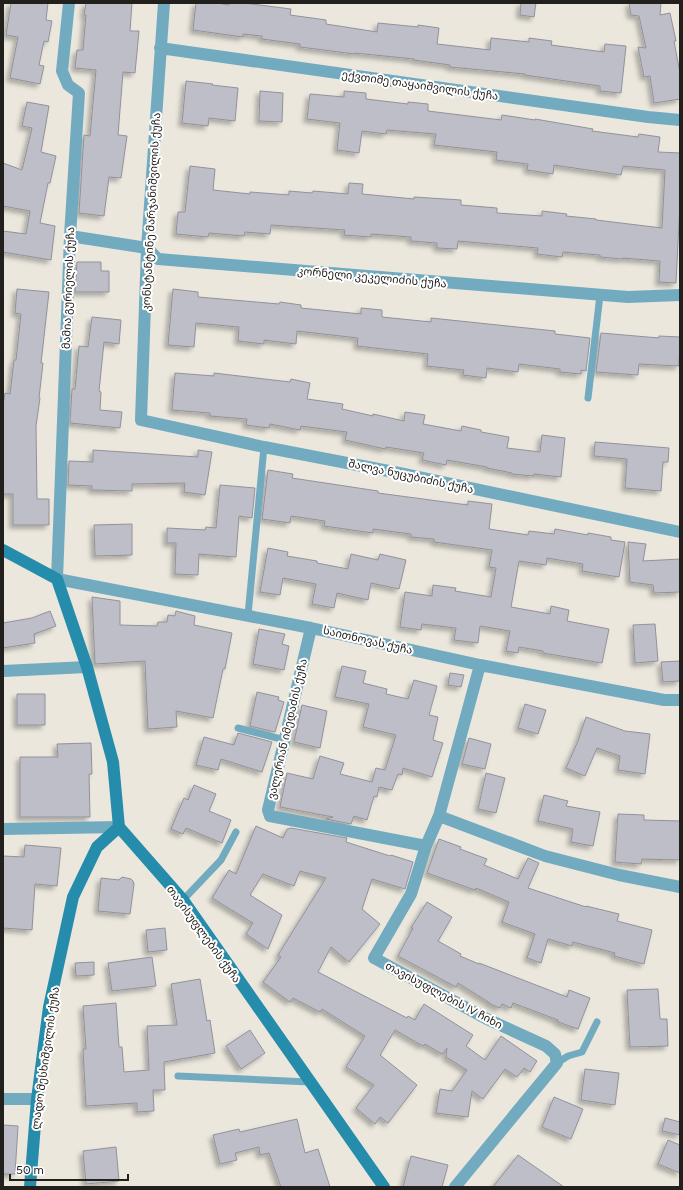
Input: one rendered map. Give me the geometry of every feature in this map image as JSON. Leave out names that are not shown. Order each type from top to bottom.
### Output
[{"type":"street","name":"მამია გურიელის ქუჩა","points":[[57,579],[70,236],[79,93],[68,85],[62,71],[69,3]]},
{"type":"street","name":"კონსტანტინე მარჯანიშვილის ქუჩა","points":[[142,420],[147,248],[164,3]]},
{"type":"street","name":"ექვთიმე თაყაიშვილის ქუჩა","points":[[160,48],[648,117],[680,120]]},
{"type":"street","name":"კორნელი კეკელიძის ქუჩა","points":[[70,236],[147,248],[158,259],[628,297],[680,295]]},
{"type":"street","name":"შალვა ნუცუბიძის ქუჩა","points":[[142,420],[680,532]]},
{"type":"street","points":[[3,550],[57,579],[87,667],[113,762],[119,827],[3,830]]},
{"type":"street","name":"საითნოვას ქუჩა","points":[[57,579],[248,615],[480,665],[664,700],[680,700]]},
{"type":"street","name":"ვალერიან იმედაძის ქუჩა","points":[[311,628],[268,810],[270,816],[426,846]]},
{"type":"street","name":"თავისუფლების IV ჩიხი","points":[[480,665],[439,816],[426,846],[411,894],[374,958],[487,1019],[546,1046],[554,1054],[557,1063]]},
{"type":"street","points":[[3,671],[87,667]]},
{"type":"street","points":[[439,816],[545,856],[619,875],[680,887]]},
{"type":"street","name":"თავისუფლების ქუჩა","points":[[119,827],[183,900],[384,1187]]},
{"type":"street","name":"ლადო მესხიშვილის ქუჩა","points":[[30,1187],[37,1099],[49,1007],[73,897],[97,847],[119,827]]},
{"type":"street","points":[[456,1187],[557,1063]]},
{"type":"street","points":[[3,1098],[37,1099]]},
{"type":"lane","points":[[588,398],[600,295]]},
{"type":"lane","points":[[248,615],[264,446]]},
{"type":"lane","points":[[238,728],[285,740]]},
{"type":"lane","points":[[183,900],[221,860],[236,832]]},
{"type":"lane","points":[[557,1063],[568,1056],[582,1052],[597,1022]]},
{"type":"lane","points":[[178,1076],[309,1082]]},
{"type":"building","points":[[11,3],[48,3],[46,20],[52,21],[48,42],[44,41],[39,65],[44,66],[40,84],[10,78],[18,37],[6,35]]},
{"type":"building","points":[[86,3],[132,3],[130,31],[139,31],[135,73],[123,72],[118,135],[127,136],[121,178],[109,177],[104,216],[79,213],[84,135],[90,136],[96,70],[75,68],[77,50],[83,50],[86,15],[84,15]]},
{"type":"building","points":[[196,3],[217,3],[229,5],[230,3],[244,3],[291,9],[290,15],[326,20],[326,24],[377,32],[378,23],[418,27],[418,25],[439,28],[437,44],[490,50],[491,38],[529,42],[529,38],[552,41],[551,45],[604,52],[605,44],[626,46],[621,93],[600,91],[600,86],[525,74],[450,67],[450,65],[414,59],[355,54],[300,47],[300,44],[262,39],[262,36],[243,34],[243,37],[193,30]]},
{"type":"building","points":[[521,3],[536,3],[534,17],[520,15]]},
{"type":"building","points":[[629,3],[661,3],[660,15],[670,13],[676,41],[674,41],[680,73],[680,99],[654,103],[650,76],[644,77],[638,47],[646,48],[639,16],[631,15]]},
{"type":"building","points":[[186,81],[238,88],[235,121],[209,118],[208,126],[182,123]]},
{"type":"building","points":[[260,91],[283,93],[282,122],[259,121]]},
{"type":"building","points":[[344,91],[366,93],[366,99],[408,104],[408,102],[428,104],[428,111],[501,120],[502,115],[593,129],[592,131],[638,137],[639,134],[660,137],[658,152],[680,153],[680,203],[676,283],[659,282],[660,261],[600,257],[600,255],[563,252],[562,257],[537,254],[538,248],[458,241],[457,249],[437,248],[437,243],[411,241],[411,237],[371,234],[371,237],[344,235],[345,230],[271,225],[270,234],[245,232],[244,236],[209,233],[208,237],[176,234],[178,212],[185,212],[190,166],[215,169],[213,190],[250,194],[250,192],[289,195],[289,191],[312,193],[313,191],[348,194],[349,183],[363,184],[362,194],[414,199],[414,197],[461,200],[461,205],[497,208],[497,213],[542,216],[542,211],[567,214],[566,216],[662,228],[665,170],[623,166],[621,175],[554,165],[553,174],[527,170],[528,164],[496,160],[497,152],[434,145],[436,134],[387,130],[386,134],[362,131],[359,153],[337,150],[340,123],[307,119],[310,94],[344,97]]},
{"type":"building","points":[[27,102],[49,106],[41,152],[56,156],[50,183],[48,183],[40,223],[55,226],[51,260],[3,252],[3,231],[26,234],[30,211],[3,206],[3,163],[22,170],[32,128],[22,126]]},
{"type":"building","points":[[77,262],[101,262],[101,271],[109,271],[109,292],[75,292]]},
{"type":"building","points":[[17,289],[49,292],[41,363],[43,363],[40,398],[36,426],[37,499],[49,499],[49,525],[13,525],[13,494],[3,494],[3,405],[5,393],[10,394],[14,360],[16,360],[21,314],[15,313]]},
{"type":"building","points":[[173,289],[198,292],[198,297],[279,304],[280,302],[301,305],[301,308],[361,314],[361,308],[382,310],[382,317],[431,322],[431,318],[555,331],[555,334],[590,338],[586,371],[581,370],[581,374],[560,372],[560,369],[519,364],[518,372],[487,368],[486,378],[463,375],[464,370],[427,366],[428,354],[357,346],[358,338],[297,331],[296,344],[264,340],[264,344],[238,341],[239,327],[196,323],[194,347],[168,345]]},
{"type":"building","points":[[92,317],[121,320],[119,344],[104,342],[99,391],[101,392],[100,410],[122,412],[120,428],[70,423],[72,389],[75,389],[79,346],[88,347]]},
{"type":"building","points":[[601,333],[659,338],[659,336],[680,337],[679,366],[639,364],[638,375],[596,372]]},
{"type":"building","points":[[175,373],[214,376],[214,373],[290,382],[291,379],[310,383],[307,399],[343,404],[342,409],[404,421],[405,412],[425,415],[423,424],[461,431],[462,426],[481,430],[481,432],[509,437],[507,448],[540,452],[542,435],[565,438],[561,477],[534,474],[533,476],[512,474],[487,467],[447,460],[446,465],[422,460],[424,453],[386,447],[385,449],[345,440],[347,432],[301,426],[300,430],[270,424],[269,428],[246,425],[247,419],[210,416],[210,413],[172,410]]},
{"type":"building","points":[[595,442],[669,448],[668,462],[663,462],[661,491],[625,488],[627,459],[594,456]]},
{"type":"building","points":[[93,450],[198,457],[198,450],[212,452],[205,495],[184,492],[185,483],[132,484],[132,491],[92,490],[92,486],[68,485],[69,461],[93,462]]},
{"type":"building","points":[[268,470],[293,474],[292,478],[378,491],[378,493],[468,505],[468,501],[492,504],[489,529],[528,535],[529,531],[554,534],[555,529],[588,535],[588,533],[611,537],[611,540],[625,542],[619,577],[582,571],[583,564],[547,558],[546,565],[519,561],[511,607],[550,614],[551,606],[569,610],[567,621],[609,629],[602,663],[543,653],[543,651],[519,647],[518,653],[506,651],[510,631],[480,626],[478,643],[454,640],[456,628],[422,624],[421,630],[400,627],[405,592],[432,596],[433,585],[456,588],[455,591],[491,597],[496,568],[489,567],[492,550],[434,542],[434,539],[411,537],[411,534],[373,529],[373,533],[324,526],[325,521],[291,516],[290,523],[262,519]]},
{"type":"building","points":[[220,485],[255,488],[252,518],[239,516],[236,557],[199,554],[198,575],[175,574],[176,543],[167,543],[167,528],[205,530],[206,527],[216,528]]},
{"type":"building","points":[[132,524],[132,555],[95,556],[94,525]]},
{"type":"building","points":[[628,542],[646,544],[643,561],[680,559],[680,592],[654,593],[653,585],[630,582]]},
{"type":"building","points":[[268,548],[288,552],[287,556],[317,561],[317,563],[348,569],[351,554],[378,560],[380,554],[406,560],[399,589],[371,583],[368,600],[337,593],[334,608],[312,604],[316,584],[283,578],[280,595],[260,592]]},
{"type":"building","points":[[92,597],[120,601],[120,625],[157,626],[158,622],[167,622],[168,615],[175,616],[176,611],[195,616],[194,625],[232,633],[213,718],[176,711],[177,727],[148,729],[145,661],[95,664]]},
{"type":"building","points":[[50,611],[56,626],[34,634],[35,643],[3,648],[3,623],[32,618]]},
{"type":"building","points":[[655,624],[658,661],[635,663],[633,625]]},
{"type":"building","points":[[259,629],[285,634],[282,644],[289,646],[284,670],[253,664]]},
{"type":"building","points":[[680,661],[680,681],[663,682],[661,662]]},
{"type":"building","points":[[342,666],[366,671],[363,683],[387,689],[386,694],[408,699],[414,680],[437,686],[429,715],[438,717],[433,740],[443,743],[432,777],[403,768],[402,775],[398,774],[392,790],[379,787],[377,797],[374,796],[367,820],[354,816],[351,824],[326,819],[333,817],[280,807],[287,773],[313,779],[320,756],[344,763],[340,774],[372,782],[376,768],[385,770],[396,735],[363,727],[369,704],[335,697]]},
{"type":"building","points":[[450,673],[464,675],[461,687],[448,685]]},
{"type":"building","points":[[257,692],[279,697],[278,700],[284,702],[275,732],[250,726]]},
{"type":"building","points":[[17,694],[45,694],[45,725],[17,725]]},
{"type":"building","points":[[525,704],[546,710],[538,734],[518,728]]},
{"type":"building","points":[[302,705],[327,711],[320,748],[294,742]]},
{"type":"building","points":[[586,717],[625,731],[650,734],[645,774],[618,770],[620,756],[597,748],[585,776],[566,768],[578,741]]},
{"type":"building","points":[[238,733],[272,742],[262,772],[221,759],[218,770],[196,765],[204,737],[234,745]]},
{"type":"building","points":[[469,738],[491,744],[485,769],[462,764]]},
{"type":"building","points":[[91,743],[92,774],[89,774],[90,817],[20,817],[20,757],[58,757],[57,744]]},
{"type":"building","points":[[486,773],[505,778],[496,813],[478,809]]},
{"type":"building","points":[[194,785],[216,794],[209,811],[231,820],[222,843],[186,828],[183,834],[171,829],[184,798],[188,800]]},
{"type":"building","points":[[544,795],[568,801],[566,806],[600,812],[593,846],[571,842],[573,829],[538,821]]},
{"type":"building","points":[[618,814],[644,815],[644,820],[680,821],[680,860],[642,859],[641,864],[615,862]]},
{"type":"building","points":[[256,826],[283,838],[287,829],[291,828],[347,838],[346,842],[413,862],[405,889],[372,879],[362,909],[380,924],[349,962],[331,947],[318,972],[407,1018],[408,1016],[415,1020],[424,1004],[473,1035],[466,1046],[485,1060],[501,1036],[537,1061],[530,1072],[524,1068],[517,1077],[505,1069],[483,1099],[472,1091],[468,1117],[436,1113],[440,1089],[452,1091],[467,1070],[446,1057],[447,1048],[442,1054],[425,1044],[423,1046],[395,1030],[380,1055],[417,1085],[388,1123],[380,1117],[375,1124],[356,1108],[374,1085],[346,1067],[365,1036],[322,1009],[320,1012],[293,998],[290,1002],[263,982],[281,957],[278,955],[326,878],[300,871],[294,886],[263,874],[250,895],[282,915],[268,949],[246,934],[253,923],[212,898],[229,870],[236,874]]},
{"type":"building","points":[[439,839],[487,859],[484,865],[518,879],[528,858],[539,863],[528,888],[586,907],[619,914],[617,921],[652,930],[644,964],[614,956],[615,953],[573,942],[572,946],[548,939],[541,963],[527,958],[535,934],[502,922],[509,902],[476,888],[475,890],[427,873]]},
{"type":"building","points":[[25,845],[61,848],[57,886],[35,884],[32,930],[3,928],[3,856],[24,857]]},
{"type":"building","points":[[122,877],[131,879],[134,884],[130,914],[98,911],[101,878],[119,880]]},
{"type":"building","points":[[427,902],[452,917],[438,941],[461,954],[460,956],[567,997],[569,990],[590,998],[578,1029],[513,1003],[511,1008],[502,1004],[500,1008],[490,1004],[458,983],[456,987],[398,956],[413,928],[411,928]]},
{"type":"building","points":[[165,928],[167,950],[148,952],[146,930]]},
{"type":"building","points":[[152,957],[156,986],[112,991],[108,963]]},
{"type":"building","points":[[94,962],[94,975],[76,976],[75,963]]},
{"type":"building","points":[[200,979],[207,1021],[210,1020],[215,1053],[164,1062],[165,1090],[153,1090],[154,1111],[137,1112],[137,1103],[86,1106],[83,1049],[86,1049],[83,1006],[116,1003],[119,1047],[122,1047],[124,1072],[149,1070],[147,1026],[177,1025],[171,984]]},
{"type":"building","points":[[658,989],[660,1019],[667,1019],[668,1046],[630,1047],[627,990]]},
{"type":"building","points":[[250,1030],[265,1053],[241,1069],[226,1046]]},
{"type":"building","points":[[585,1069],[619,1073],[615,1105],[581,1100]]},
{"type":"building","points":[[554,1097],[583,1109],[571,1139],[542,1127]]},
{"type":"building","points":[[665,1118],[680,1122],[680,1135],[662,1131]]},
{"type":"building","points":[[297,1119],[305,1153],[318,1149],[330,1187],[281,1187],[269,1153],[260,1155],[259,1147],[235,1153],[237,1160],[220,1164],[213,1135],[239,1129],[240,1132]]},
{"type":"building","points":[[3,1125],[18,1126],[15,1174],[3,1174]]},
{"type":"building","points":[[668,1140],[680,1145],[680,1173],[658,1164]]},
{"type":"building","points":[[116,1147],[119,1181],[86,1184],[83,1151]]},
{"type":"building","points":[[518,1155],[564,1187],[493,1187]]},
{"type":"building","points":[[411,1156],[448,1165],[442,1187],[403,1187]]}]
